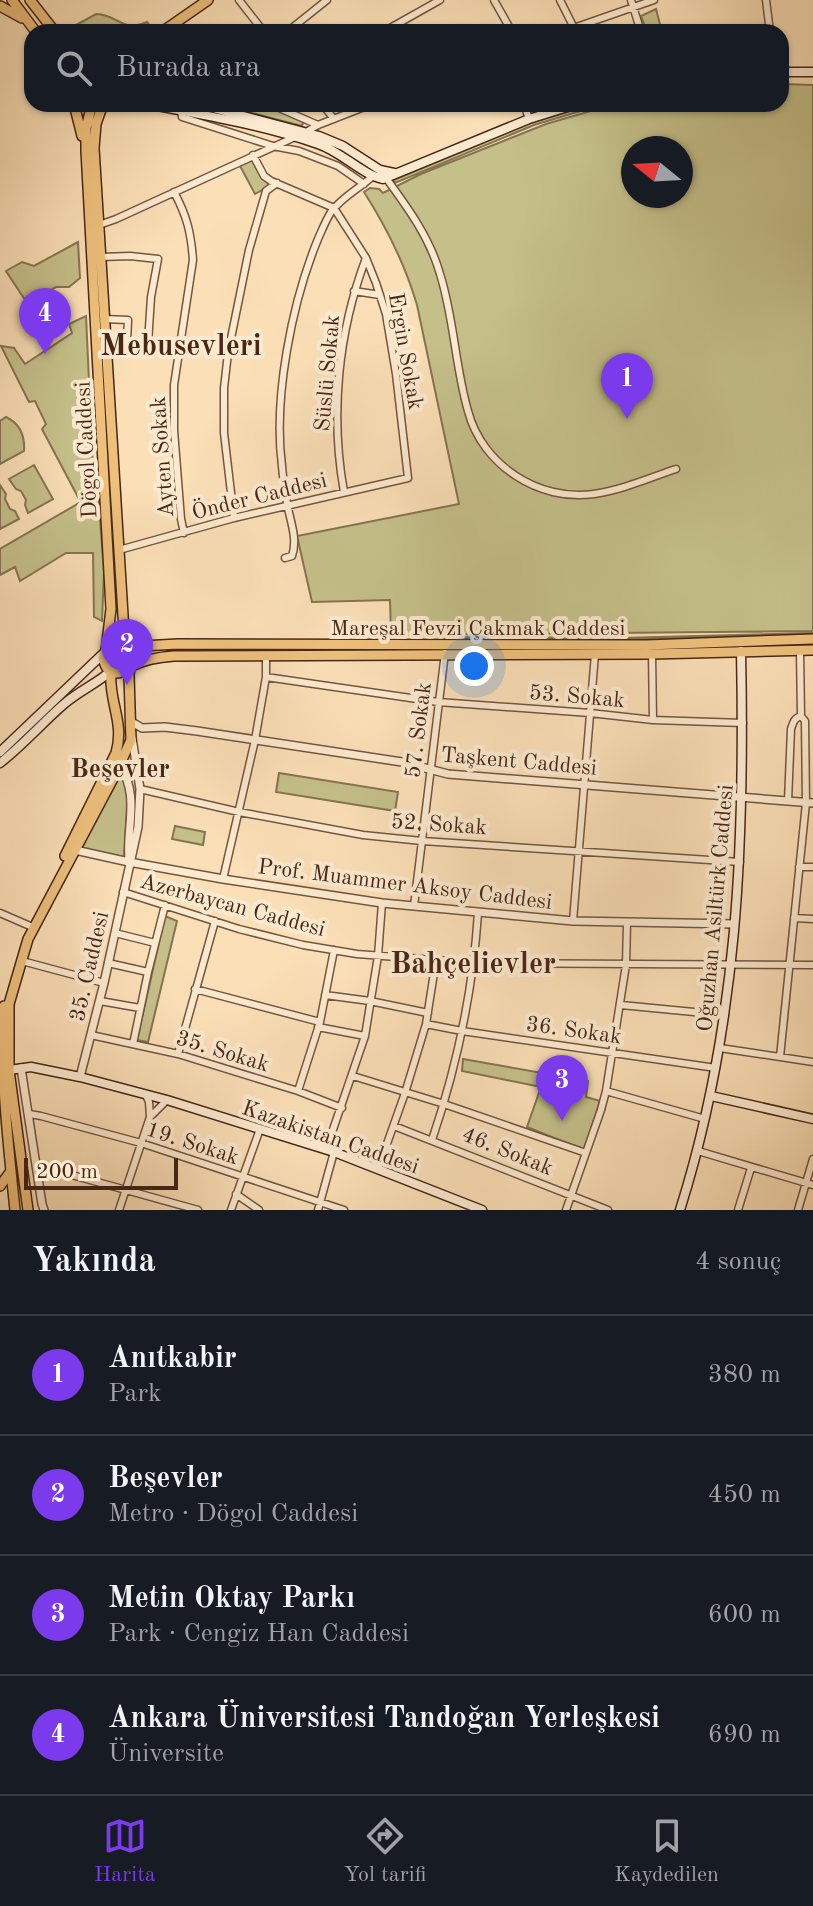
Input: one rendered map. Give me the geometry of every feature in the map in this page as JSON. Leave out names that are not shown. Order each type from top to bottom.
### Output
[{"type":"main road","points":[[12,0],[29,24]]},
{"type":"main road","points":[[30,0],[38,5],[50,24]]},
{"type":"main road","points":[[174,24],[208,0]]},
{"type":"main road","points":[[185,24],[218,0]]},
{"type":"main road","points":[[0,6],[27,21]]},
{"type":"main road","points":[[789,72],[813,72]]},
{"type":"main road","points":[[76,112],[86,151]]},
{"type":"main road","name":"Dögol Caddesi","points":[[90,112],[86,151],[111,609],[106,650]]},
{"type":"main road","name":"Dögol Caddesi","points":[[100,112],[95,137],[99,225],[125,647]]},
{"type":"main road","points":[[185,112],[318,144],[386,178],[551,112]]},
{"type":"main road","points":[[228,112],[343,146],[377,173],[399,173]]},
{"type":"main road","name":"Mareşal Fevzi Çakmak Caddesi","points":[[125,647],[178,644],[647,645],[813,639]]},
{"type":"main road","points":[[0,752],[106,650],[114,645],[125,647],[131,657],[132,735],[126,753],[115,764],[30,926],[6,999],[1,1030],[15,1210]]},
{"type":"main road","points":[[28,1210],[5,1072],[9,1004],[28,939],[75,850],[115,764],[120,732],[110,687],[111,671],[104,662],[106,650]]},
{"type":"main road","name":"Mareşal Fevzi Çakmak Caddesi","points":[[129,666],[174,656],[652,654],[813,650]]},
{"type":"main road","name":"Oğuzhan Asiltürk Caddesi","points":[[680,1210],[711,1096],[732,964],[742,797],[741,651]]},
{"type":"main road","points":[[0,763],[79,692],[111,671],[123,672],[129,666]]},
{"type":"main road","name":"Kazakistan Caddesi","points":[[5,1072],[31,1067],[167,1100],[330,1151],[482,1210]]},
{"type":"main road","points":[[711,1096],[813,1119]]},
{"type":"main road","points":[[0,1186],[11,1171]]},
{"type":"street","points":[[239,0],[258,24]]},
{"type":"street","points":[[297,24],[327,0]]},
{"type":"street","points":[[397,24],[440,0]]},
{"type":"street","points":[[494,0],[508,24]]},
{"type":"street","points":[[560,0],[572,24]]},
{"type":"street","points":[[584,24],[632,4],[654,0]]},
{"type":"street","points":[[766,0],[769,24]]},
{"type":"street","points":[[632,4],[638,24]]},
{"type":"street","points":[[181,112],[182,117],[273,146],[299,151],[338,166],[364,184]]},
{"type":"street","points":[[288,112],[318,125]]},
{"type":"street","points":[[328,112],[334,119]]},
{"type":"street","points":[[99,225],[352,112]]},
{"type":"street","points":[[527,112],[529,119]]},
{"type":"street","points":[[253,155],[264,176],[334,208]]},
{"type":"street","points":[[285,558],[292,556],[294,532],[281,462],[280,421],[286,360],[305,270],[334,208],[377,173]]},
{"type":"street","points":[[386,178],[421,230],[435,258],[468,412],[477,435],[492,456],[533,486],[570,495],[609,491],[676,469]]},
{"type":"street","points":[[234,518],[224,433],[228,353],[249,250],[266,191],[277,183]]},
{"type":"street","name":"Ayten Sokak","points":[[174,192],[186,215],[193,260],[174,385],[174,430],[184,533]]},
{"type":"street","name":"Ergin Sokak","points":[[334,208],[366,258],[386,314],[408,478]]},
{"type":"street","points":[[101,257],[158,259],[151,297],[148,343]]},
{"type":"street","name":"Süslü Sokak","points":[[344,492],[338,450],[338,386],[343,340],[354,291],[366,258]]},
{"type":"street","points":[[354,291],[380,295]]},
{"type":"street","points":[[104,319],[128,320],[127,342],[105,342]]},
{"type":"street","name":"Önder Caddesi","points":[[119,550],[234,518],[408,478]]},
{"type":"street","points":[[780,1057],[799,867],[810,803],[810,760],[800,650]]},
{"type":"street","name":"57. Sokak","points":[[414,906],[445,653]]},
{"type":"street","points":[[573,921],[595,654]]},
{"type":"street","points":[[652,654],[653,720]]},
{"type":"street","points":[[223,879],[255,740],[266,677],[266,655]]},
{"type":"street","name":"53. Sokak","points":[[266,677],[438,702],[653,720],[743,723]]},
{"type":"street","points":[[802,687],[813,687]]},
{"type":"street","points":[[788,801],[791,729],[797,717],[807,720]]},
{"type":"street","name":"Taşkent Caddesi","points":[[130,721],[142,728],[165,727],[402,762],[448,774],[810,803]]},
{"type":"street","points":[[129,862],[137,836],[140,789],[132,735]]},
{"type":"street","points":[[115,764],[130,787],[129,862]]},
{"type":"street","name":"52. Sokak","points":[[140,789],[239,812],[363,835],[740,862]]},
{"type":"street","name":"Prof. Muammer Aksoy Caddesi","points":[[75,850],[223,879],[382,903],[573,921],[734,924]]},
{"type":"street","name":"35. Caddesi","points":[[80,1077],[100,1001],[129,862]]},
{"type":"street","points":[[799,867],[813,867]]},
{"type":"street","name":"Azerbaycan Caddesi","points":[[123,892],[303,945],[378,956],[475,963],[813,965]]},
{"type":"street","points":[[318,1210],[330,1151],[365,1036],[378,956],[382,903]]},
{"type":"street","points":[[133,1044],[165,905]]},
{"type":"street","points":[[0,913],[30,926]]},
{"type":"street","points":[[432,1140],[462,1031],[475,963],[478,913]]},
{"type":"street","points":[[794,918],[813,919]]},
{"type":"street","points":[[178,1054],[215,921]]},
{"type":"street","points":[[566,1210],[606,1091],[626,965],[627,923]]},
{"type":"street","points":[[115,933],[155,943]]},
{"type":"street","points":[[298,1091],[319,1024],[334,950]]},
{"type":"street","points":[[378,1169],[426,1024],[436,960]]},
{"type":"street","points":[[22,961],[104,983]]},
{"type":"street","points":[[108,963],[148,972]]},
{"type":"street","points":[[195,989],[365,1036]]},
{"type":"street","points":[[325,995],[428,1013]]},
{"type":"street","points":[[100,1001],[140,1008]]},
{"type":"street","points":[[621,1005],[725,1015]]},
{"type":"street","name":"36. Sokak","points":[[426,1024],[716,1068]]},
{"type":"street","name":"35. Sokak","points":[[91,1035],[178,1054],[342,1108]]},
{"type":"street","points":[[720,1048],[813,1062]]},
{"type":"street","points":[[21,1068],[44,1210]]},
{"type":"street","points":[[353,1076],[586,1153]]},
{"type":"street","points":[[606,1091],[705,1119]]},
{"type":"street","points":[[119,1210],[150,1117],[146,1095]]},
{"type":"street","points":[[150,1117],[167,1100]]},
{"type":"street","name":"19. Sokak","points":[[29,1114],[141,1143],[344,1210]]},
{"type":"street","name":"46. Sokak","points":[[394,1126],[608,1210]]},
{"type":"street","points":[[231,1210],[260,1129]]},
{"type":"street","points":[[698,1151],[809,1184]]},
{"type":"street","points":[[798,1210],[809,1184],[813,1159]]},
{"type":"street","points":[[36,1165],[198,1210]]},
{"type":"street","points":[[738,1210],[751,1168]]},
{"type":"street","points":[[236,1194],[259,1210]]},
{"type":"shaded area","points":[[656,9],[660,24],[644,24],[641,16]]},
{"type":"shaded area","points":[[96,14],[124,24],[78,24]]},
{"type":"shaded area","points":[[789,84],[813,85],[813,631],[391,635],[390,600],[312,602],[297,536],[459,504],[417,305],[395,247],[364,192],[370,188],[383,193],[421,174],[546,124],[587,112],[789,112]]},
{"type":"shaded area","points":[[248,112],[282,112],[304,120],[302,126]]},
{"type":"shaded area","points":[[566,112],[577,112],[534,125],[395,183],[394,180],[533,122]]},
{"type":"shaded area","points":[[251,159],[263,178],[273,184],[255,194],[239,164]]},
{"type":"shaded area","points":[[78,242],[80,278],[69,287],[56,287],[27,303],[6,271],[22,262],[34,266]]},
{"type":"shaded area","points":[[86,316],[94,490],[79,499],[42,429],[46,424],[35,401],[29,402],[1,346],[14,348],[25,364],[72,333],[69,324]]},
{"type":"shaded area","points":[[6,417],[21,431],[24,451],[0,464],[0,421]]},
{"type":"shaded area","points":[[34,465],[53,499],[28,513],[21,491],[9,479]]},
{"type":"shaded area","points":[[0,485],[10,509],[19,519],[0,529]]},
{"type":"shaded area","points":[[98,492],[104,572],[102,621],[94,617],[93,553],[66,553],[20,581],[15,567],[0,575],[0,549]]},
{"type":"shaded area","points":[[813,633],[620,640],[444,637],[620,638]]},
{"type":"shaded area","points":[[279,773],[398,792],[395,811],[276,792]]},
{"type":"shaded area","points":[[119,778],[124,780],[128,794],[124,857],[80,848],[114,781]]},
{"type":"shaded area","points":[[175,826],[205,832],[203,845],[172,839]]},
{"type":"shaded area","points":[[165,916],[177,921],[148,1042],[137,1040]]},
{"type":"shaded area","points":[[463,1059],[588,1081],[586,1097],[600,1101],[584,1150],[527,1127],[541,1087],[462,1071]]},
{"type":"place","name":"Ankara Üniversitesi Tandoğan Yerleşkesi","points":[[45,354]]},
{"type":"place","name":"Anıtkabir","points":[[627,419]]},
{"type":"place","name":"Beşevler","points":[[127,685]]},
{"type":"place","name":"Metin Oktay Parkı","points":[[562,1121]]},
{"type":"district","name":"Mebusevleri","points":[[181,345]]},
{"type":"district","name":"Beşevler","points":[[120,768]]},
{"type":"district","name":"Bahçelievler","points":[[473,963]]}]
